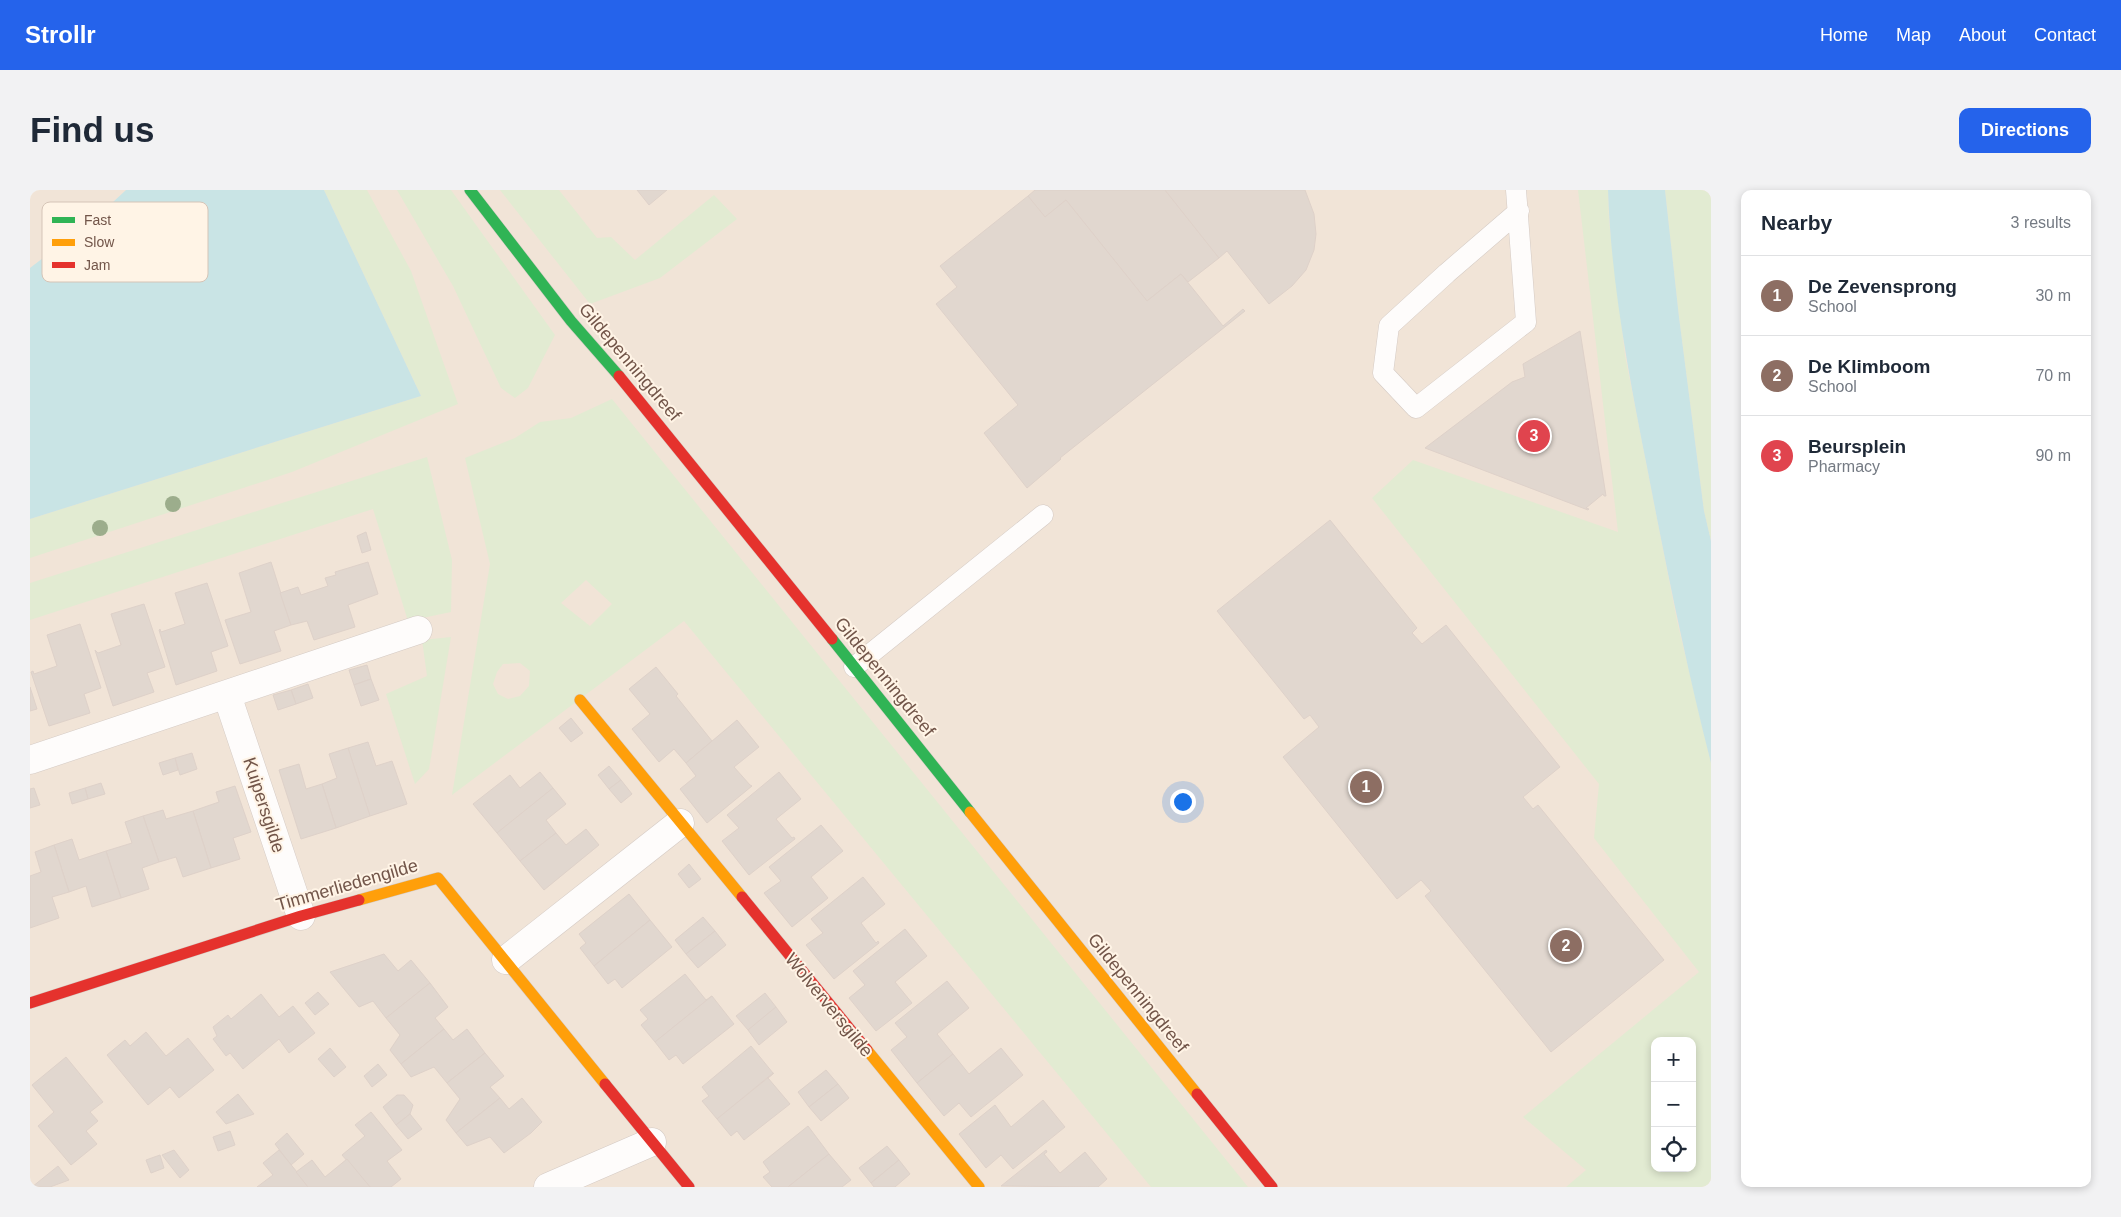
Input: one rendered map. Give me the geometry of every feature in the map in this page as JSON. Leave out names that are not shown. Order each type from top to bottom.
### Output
[{"type":"street","name":"Gildepenningdreef","points":[[470,190],[571,321],[630,388],[1272,1187]]},
{"type":"street","points":[[30,760],[418,630]]},
{"type":"street","name":"Kuipersgilde","points":[[227,695],[301,916]]},
{"type":"street","name":"Wolverversgilde","points":[[580,700],[979,1187]]},
{"type":"street","points":[[506,960],[680,822]]},
{"type":"street","name":"Timmerliedengilde","points":[[30,1003],[301,916],[438,878],[689,1187]]},
{"type":"street","points":[[548,1187],[652,1142]]},
{"type":"lane","points":[[1516,190],[1519,211],[1526,322],[1416,408],[1383,373],[1389,326],[1519,211]]},
{"type":"lane","points":[[854,667],[1043,515]]},
{"type":"shaded area","points":[[30,190],[1711,190],[1711,1187],[30,1187]]},
{"type":"green space","points":[[324,190],[367,190],[411,271],[458,404],[292,472],[30,558],[30,519],[421,396]]},
{"type":"green space","points":[[397,190],[451,190],[555,335],[528,388],[515,398],[501,388],[453,286]]},
{"type":"green space","points":[[500,190],[559,190],[597,238],[611,237],[635,260],[714,195],[737,219],[660,278],[590,304]]},
{"type":"green space","points":[[1578,190],[1608,190],[1609,221],[1625,355],[1677,621],[1711,763],[1711,1187],[1566,1187],[1586,1170],[1523,1117],[1699,972],[1594,838],[1599,784],[1372,498],[1413,460],[1618,532]]},
{"type":"green space","points":[[1665,190],[1711,190],[1711,541],[1704,511]]},
{"type":"green space","points":[[612,399],[1248,1187],[1151,1187],[684,621],[452,795],[490,564],[465,458],[515,438],[540,422],[571,418]],"holes":[[[586,580],[612,604],[590,626],[561,603]],[[520,663],[530,671],[529,686],[520,696],[508,699],[498,694],[493,684],[497,672],[503,664]]]},
{"type":"green space","points":[[427,457],[452,560],[451,612],[408,621],[373,509],[30,620],[30,583]]},
{"type":"green space","points":[[451,637],[429,769],[415,784],[386,694],[427,676],[422,640]]},
{"type":"water","points":[[126,190],[324,190],[421,396],[30,519],[30,268],[42,259],[42,282],[208,282],[208,202],[113,202]]},
{"type":"water","points":[[1608,190],[1665,190],[1704,511],[1711,541],[1711,763],[1661,541],[1634,398],[1617,295]]},
{"type":"building","points":[[637,190],[667,190],[649,205]]},
{"type":"building","points":[[1035,190],[1165,190],[1219,258],[1188,282],[1181,274],[1147,301],[1066,200],[1045,217],[1028,196]]},
{"type":"building","points":[[1165,190],[1305,190],[1314,214],[1316,234],[1314,250],[1306,270],[1292,286],[1269,304],[1227,251],[1219,258]]},
{"type":"building","points":[[1028,196],[1045,217],[1066,200],[1147,301],[1181,274],[1223,326],[1243,309],[1245,311],[1060,458],[1027,488],[984,433],[1018,405],[936,304],[957,287],[940,266]]},
{"type":"building","points":[[1580,331],[1606,496],[1603,494],[1586,508],[1588,510],[1425,448],[1512,382],[1525,377],[1523,364]]},
{"type":"building","points":[[1330,520],[1417,628],[1412,633],[1422,644],[1446,625],[1560,767],[1523,797],[1533,809],[1538,805],[1664,960],[1551,1052],[1425,896],[1431,891],[1421,880],[1397,899],[1283,757],[1319,727],[1310,715],[1304,719],[1217,611]]},
{"type":"building","points":[[366,532],[371,550],[362,553],[357,536]]},
{"type":"building","points":[[271,562],[291,625],[274,631],[281,651],[240,664],[225,620],[251,612],[239,573]]},
{"type":"building","points":[[368,562],[378,594],[348,605],[355,627],[314,640],[307,621],[291,625],[280,593],[298,587],[301,595],[328,586],[325,578],[336,575],[335,572]]},
{"type":"building","points":[[207,583],[228,646],[211,652],[217,671],[176,685],[159,630],[161,632],[185,624],[175,593]]},
{"type":"building","points":[[144,604],[165,667],[147,673],[154,692],[113,706],[95,650],[98,653],[121,645],[111,614]]},
{"type":"building","points":[[80,624],[101,688],[84,694],[90,713],[49,726],[31,672],[33,671],[34,674],[57,666],[47,635]]},
{"type":"building","points":[[367,665],[371,679],[354,685],[349,670]]},
{"type":"building","points":[[656,667],[678,694],[676,696],[712,741],[686,763],[674,749],[659,762],[632,729],[650,714],[629,689]]},
{"type":"building","points":[[371,679],[379,700],[361,706],[354,685]]},
{"type":"building","points":[[308,684],[313,698],[296,704],[291,690]]},
{"type":"building","points":[[30,687],[37,709],[30,711]]},
{"type":"building","points":[[291,690],[296,704],[278,710],[273,695]]},
{"type":"building","points":[[571,718],[583,733],[571,742],[559,728]]},
{"type":"building","points":[[737,720],[759,747],[734,767],[752,786],[707,823],[680,789],[696,776],[686,763]]},
{"type":"building","points":[[368,742],[376,766],[392,761],[407,804],[370,816],[348,748]]},
{"type":"building","points":[[348,748],[370,816],[336,828],[322,784],[337,778],[329,754]]},
{"type":"building","points":[[192,753],[197,769],[180,775],[175,758]]},
{"type":"building","points":[[175,758],[178,770],[163,775],[159,763]]},
{"type":"building","points":[[299,764],[306,789],[322,784],[336,828],[301,839],[279,770]]},
{"type":"building","points":[[609,766],[621,780],[609,789],[598,775]]},
{"type":"building","points":[[540,772],[553,788],[497,833],[473,804],[510,775],[520,788]]},
{"type":"building","points":[[779,772],[801,799],[776,819],[795,839],[749,875],[722,841],[739,828],[727,815]]},
{"type":"building","points":[[621,780],[632,794],[621,803],[609,789]]},
{"type":"building","points":[[101,783],[105,794],[88,799],[85,788]]},
{"type":"building","points":[[235,786],[251,832],[233,838],[240,859],[211,868],[193,811],[219,802],[216,792]]},
{"type":"building","points":[[34,788],[40,805],[30,808],[30,789]]},
{"type":"building","points":[[85,788],[88,799],[72,804],[69,793]]},
{"type":"building","points":[[553,788],[566,804],[546,820],[556,833],[520,861],[497,833]]},
{"type":"building","points":[[163,810],[166,819],[193,811],[211,868],[183,877],[176,857],[159,862],[143,816]]},
{"type":"building","points":[[143,816],[159,862],[142,868],[149,889],[121,898],[106,851],[132,843],[125,822]]},
{"type":"building","points":[[821,825],[843,851],[811,877],[828,898],[792,927],[764,893],[781,881],[769,867]]},
{"type":"building","points":[[586,829],[599,845],[544,890],[520,861],[556,833],[566,845]]},
{"type":"building","points":[[72,839],[79,860],[106,851],[121,898],[92,907],[86,886],[69,892],[54,845]]},
{"type":"building","points":[[54,845],[69,892],[52,897],[59,918],[30,928],[30,876],[41,872],[35,852]]},
{"type":"building","points":[[689,864],[701,879],[689,888],[678,874]]},
{"type":"building","points":[[863,877],[885,904],[861,923],[876,943],[878,941],[879,943],[834,979],[806,945],[823,933],[811,919]]},
{"type":"building","points":[[629,894],[650,920],[594,966],[580,948],[586,943],[579,934]]},
{"type":"building","points":[[703,917],[715,931],[686,954],[675,940]]},
{"type":"building","points":[[650,920],[672,947],[622,988],[615,979],[608,984],[594,966]]},
{"type":"building","points":[[905,929],[927,956],[895,982],[912,1003],[876,1031],[849,998],[865,985],[853,971]]},
{"type":"building","points":[[715,931],[726,945],[698,968],[686,954]]},
{"type":"building","points":[[384,954],[398,971],[411,960],[430,983],[386,1018],[373,1001],[359,1007],[330,972]]},
{"type":"building","points":[[685,974],[706,1000],[712,996],[655,1042],[641,1025],[648,1019],[640,1010]]},
{"type":"building","points":[[947,981],[969,1008],[937,1034],[953,1054],[917,1083],[891,1050],[907,1037],[895,1023]]},
{"type":"building","points":[[430,983],[448,1007],[435,1018],[444,1029],[401,1064],[390,1050],[400,1035],[386,1018]]},
{"type":"building","points":[[318,992],[329,1004],[315,1015],[305,1003]]},
{"type":"building","points":[[765,993],[776,1007],[748,1030],[736,1016]]},
{"type":"building","points":[[261,994],[279,1017],[293,1006],[315,1033],[289,1053],[279,1039],[243,1069],[230,1053],[226,1056],[213,1039],[217,1036],[213,1027],[228,1015],[231,1019]]},
{"type":"building","points":[[712,996],[734,1024],[683,1064],[676,1055],[669,1060],[655,1042]]},
{"type":"building","points":[[776,1007],[787,1022],[759,1045],[748,1030]]},
{"type":"building","points":[[444,1029],[453,1040],[467,1029],[485,1053],[447,1083],[434,1067],[411,1077],[401,1064]]},
{"type":"building","points":[[146,1032],[166,1056],[188,1038],[214,1070],[179,1098],[170,1087],[148,1105],[107,1055],[125,1040],[130,1046]]},
{"type":"building","points":[[751,1046],[773,1073],[717,1119],[702,1101],[709,1096],[702,1087]]},
{"type":"building","points":[[330,1048],[346,1067],[334,1077],[318,1059]]},
{"type":"building","points":[[1001,1048],[1023,1075],[971,1117],[959,1103],[944,1116],[917,1083],[953,1054],[969,1074]]},
{"type":"building","points":[[485,1053],[504,1076],[490,1087],[500,1098],[456,1133],[446,1120],[460,1099],[447,1083]]},
{"type":"building","points":[[66,1057],[103,1102],[90,1112],[98,1121],[86,1131],[97,1144],[71,1165],[38,1126],[54,1112],[32,1085]]},
{"type":"building","points":[[378,1064],[387,1075],[372,1087],[364,1076]]},
{"type":"building","points":[[826,1070],[838,1084],[809,1107],[798,1092]]},
{"type":"building","points":[[774,1073],[768,1078],[790,1104],[744,1140],[737,1131],[731,1136],[717,1119]]},
{"type":"building","points":[[838,1084],[849,1098],[821,1121],[809,1107]]},
{"type":"building","points":[[238,1094],[254,1114],[226,1124],[216,1112]]},
{"type":"building","points":[[397,1095],[404,1095],[413,1105],[410,1114],[396,1125],[383,1107]]},
{"type":"building","points":[[500,1098],[509,1109],[522,1098],[542,1122],[531,1133],[504,1153],[490,1137],[467,1146],[456,1133]]},
{"type":"building","points":[[1043,1100],[1065,1127],[1013,1169],[1001,1155],[986,1168],[959,1134],[995,1105],[1011,1127]]},
{"type":"building","points":[[371,1112],[402,1150],[387,1161],[401,1179],[391,1187],[370,1187],[342,1155],[365,1136],[355,1125]]},
{"type":"building","points":[[410,1114],[422,1129],[408,1139],[396,1125]]},
{"type":"building","points":[[808,1126],[829,1154],[788,1187],[772,1187],[763,1177],[770,1172],[763,1162]]},
{"type":"building","points":[[230,1131],[235,1145],[218,1151],[213,1137]]},
{"type":"building","points":[[287,1133],[304,1154],[291,1165],[275,1144]]},
{"type":"building","points":[[887,1146],[899,1160],[871,1183],[859,1168]]},
{"type":"building","points":[[174,1150],[189,1170],[180,1178],[162,1155]]},
{"type":"building","points":[[279,1150],[308,1187],[257,1187],[273,1175],[263,1163]]},
{"type":"building","points":[[1046,1150],[1047,1152],[1044,1154],[1060,1173],[1085,1152],[1107,1179],[1098,1187],[1001,1186]]},
{"type":"building","points":[[829,1154],[851,1180],[842,1187],[788,1187]]},
{"type":"building","points":[[160,1155],[164,1168],[151,1173],[146,1160]]},
{"type":"building","points":[[347,1159],[370,1187],[308,1187],[296,1172],[312,1160],[325,1177]]},
{"type":"building","points":[[899,1160],[910,1174],[895,1187],[874,1187],[871,1183]]},
{"type":"building","points":[[58,1166],[69,1180],[50,1187],[32,1187]]},
{"type":"traffic: fast","points":[[470,190],[571,321],[619,376]]},
{"type":"traffic: fast","points":[[832,639],[970,812]]},
{"type":"traffic: slow","points":[[580,700],[742,897]]},
{"type":"traffic: slow","points":[[970,812],[1197,1094]]},
{"type":"traffic: slow","points":[[359,900],[438,878],[605,1084]]},
{"type":"traffic: slow","points":[[867,1050],[979,1187]]},
{"type":"traffic: jam","points":[[619,376],[832,639]]},
{"type":"traffic: jam","points":[[742,897],[867,1050]]},
{"type":"traffic: jam","points":[[30,1003],[301,916],[359,900]]},
{"type":"traffic: jam","points":[[605,1084],[689,1187]]},
{"type":"traffic: jam","points":[[1197,1094],[1272,1187]]},
{"type":"place","name":"Beursplein","points":[[1534,436]]},
{"type":"place","name":"De Zevensprong","points":[[1366,787]]},
{"type":"place","name":"De Klimboom","points":[[1566,946]]}]
